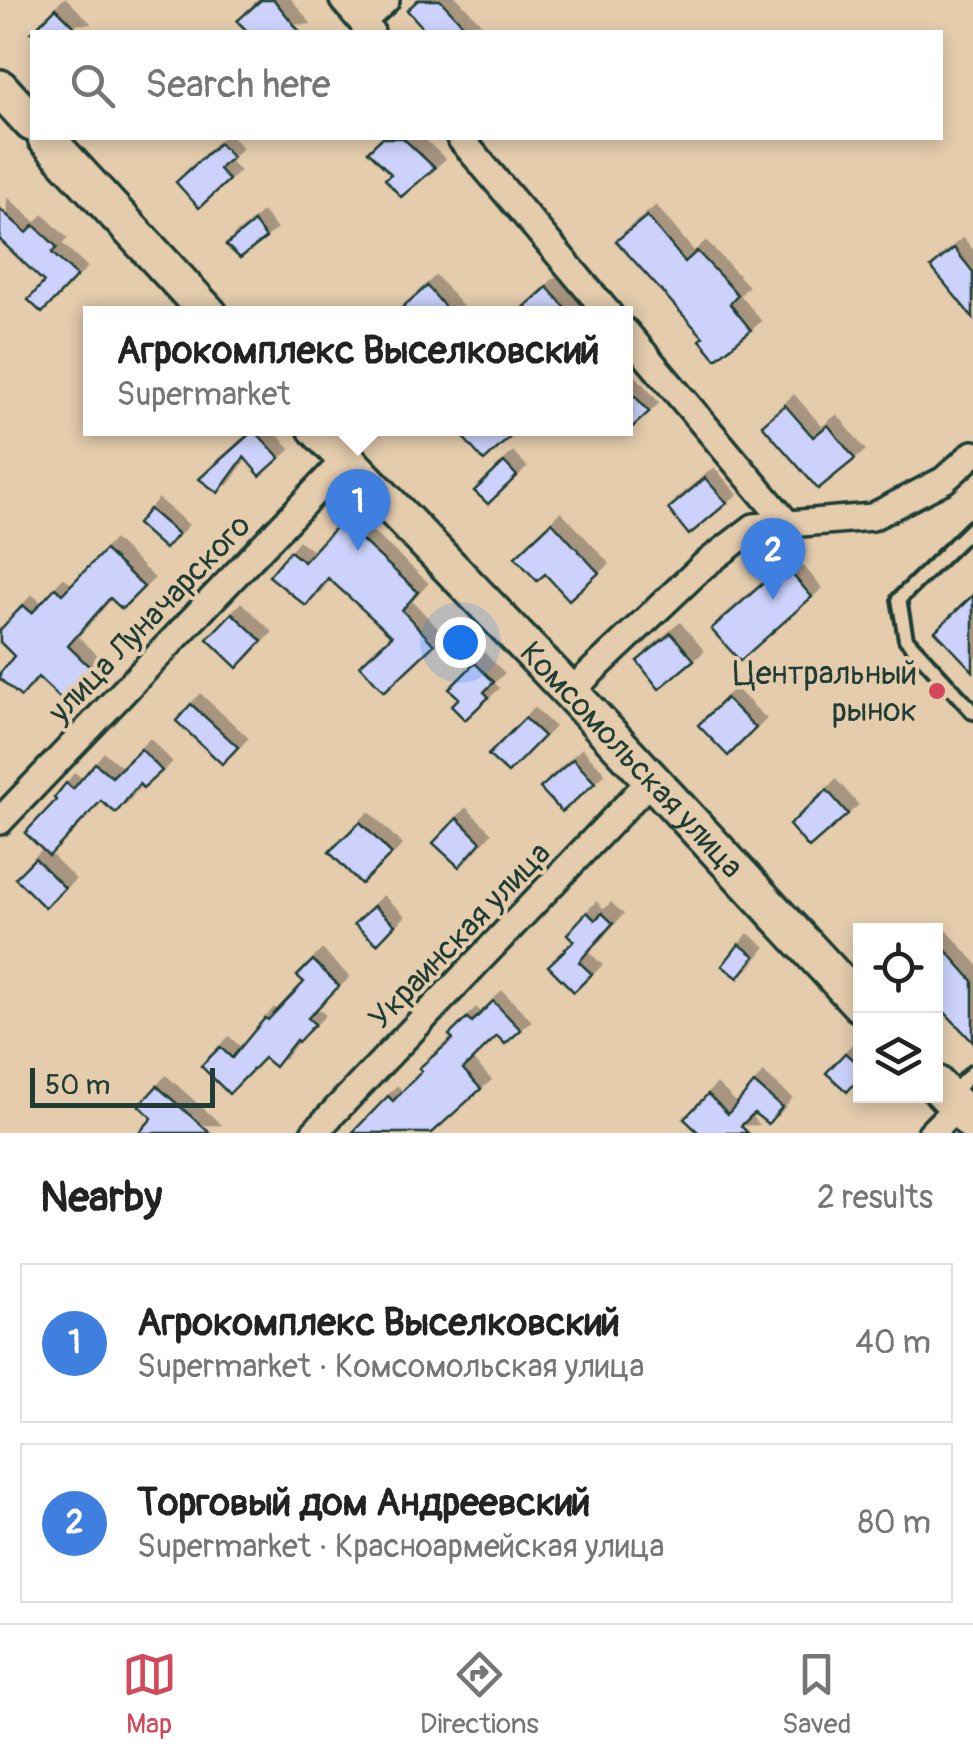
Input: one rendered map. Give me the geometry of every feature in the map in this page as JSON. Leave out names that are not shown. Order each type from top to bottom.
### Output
[{"type":"street","points":[[344,0],[367,27],[386,0]]},
{"type":"street","points":[[48,140],[202,306]]},
{"type":"street","points":[[462,140],[603,306]]},
{"type":"street","points":[[633,340],[786,522]]},
{"type":"street","name":"Комсомольская улица","points":[[323,436],[570,692],[853,997]]},
{"type":"street","points":[[570,692],[703,566],[754,527],[872,517],[944,480],[973,454]]},
{"type":"street","name":"улица Луначарского","points":[[0,821],[345,460]]},
{"type":"street","name":"Украинская улица","points":[[314,1133],[650,781]]},
{"type":"street","points":[[932,1133],[953,1103]]},
{"type":"lane","points":[[973,528],[899,599],[906,639],[973,712]]},
{"type":"lane","points":[[953,1103],[973,1072]]},
{"type":"building","points":[[261,0],[274,0],[298,30],[246,30],[237,21]]},
{"type":"building","points":[[418,0],[440,0],[468,30],[425,30],[407,10]]},
{"type":"building","points":[[56,8],[78,30],[34,30]]},
{"type":"building","points":[[380,140],[405,140],[435,168],[401,197],[385,179],[391,174],[368,151]]},
{"type":"building","points":[[219,143],[232,157],[219,169],[229,180],[199,208],[176,182]]},
{"type":"building","points":[[0,209],[27,233],[34,225],[57,247],[52,253],[77,276],[42,313],[28,300],[44,282],[0,240]]},
{"type":"building","points":[[647,216],[685,262],[697,251],[738,295],[730,304],[751,330],[716,359],[700,340],[703,337],[616,241]]},
{"type":"building","points":[[254,222],[266,238],[240,258],[226,245]]},
{"type":"building","points":[[954,248],[973,272],[973,318],[931,267]]},
{"type":"building","points":[[427,286],[444,306],[404,306]]},
{"type":"building","points":[[547,287],[564,306],[526,306]]},
{"type":"building","points":[[633,394],[649,412],[633,427]]},
{"type":"building","points":[[785,405],[813,437],[828,425],[855,459],[818,489],[762,425]]},
{"type":"building","points":[[247,436],[260,436],[280,458],[260,476],[244,457],[218,493],[199,479]]},
{"type":"building","points":[[462,436],[511,436],[484,461]]},
{"type":"building","points":[[504,462],[517,476],[488,504],[474,491]]},
{"type":"building","points":[[705,478],[727,503],[689,535],[668,509]]},
{"type":"building","points":[[149,509],[178,534],[165,549],[137,524]]},
{"type":"building","points":[[341,521],[418,592],[402,610],[434,645],[384,692],[360,665],[392,636],[328,578],[306,606],[269,576],[290,551],[304,562]]},
{"type":"building","points":[[552,522],[599,573],[569,600],[545,574],[537,581],[515,557]]},
{"type":"building","points":[[105,550],[144,587],[122,609],[110,598],[68,646],[92,669],[63,701],[38,677],[21,697],[0,679],[0,673],[14,656],[0,642],[0,630],[23,605],[32,613],[55,588],[62,594]]},
{"type":"building","points":[[784,565],[812,597],[740,661],[711,629]]},
{"type":"building","points":[[973,595],[973,671],[935,631]]},
{"type":"building","points":[[232,613],[262,641],[237,668],[207,639]]},
{"type":"building","points":[[671,633],[694,660],[659,689],[637,661]]},
{"type":"building","points":[[475,663],[494,682],[484,692],[489,697],[465,720],[451,706],[459,698],[449,689]]},
{"type":"building","points":[[726,698],[756,728],[728,756],[698,725]]},
{"type":"building","points":[[191,704],[238,747],[222,764],[176,721]]},
{"type":"building","points":[[525,718],[544,736],[508,773],[488,755]]},
{"type":"building","points":[[141,749],[162,771],[143,788],[139,784],[116,813],[101,801],[49,856],[25,833],[56,800],[66,783],[73,789],[95,763],[112,777]]},
{"type":"building","points":[[573,759],[595,783],[562,812],[540,788]]},
{"type":"building","points":[[827,790],[848,814],[809,848],[789,825]]},
{"type":"building","points":[[457,818],[481,842],[459,867],[433,843]]},
{"type":"building","points":[[360,822],[392,854],[361,884],[329,852]]},
{"type":"building","points":[[35,858],[65,888],[45,908],[15,878]]},
{"type":"building","points":[[374,906],[395,925],[377,944],[354,924]]},
{"type":"building","points":[[587,912],[595,920],[602,913],[613,923],[579,962],[592,974],[574,992],[548,966],[574,941],[567,934]]},
{"type":"building","points":[[739,944],[755,956],[738,978],[722,966]]},
{"type":"building","points":[[943,947],[973,981],[973,1042],[943,1010]]},
{"type":"building","points":[[313,960],[339,986],[308,1018],[315,1024],[296,1040],[275,1067],[264,1058],[229,1094],[201,1066],[220,1047],[232,1058],[265,1018],[268,1020],[304,982],[297,976]]},
{"type":"building","points":[[493,1001],[521,1030],[505,1044],[497,1036],[463,1069],[481,1089],[432,1133],[352,1133],[388,1096],[393,1101],[422,1071],[419,1068],[453,1039],[449,1035],[467,1018],[472,1022]]},
{"type":"building","points":[[845,1053],[853,1060],[853,1085],[847,1092],[826,1073]]},
{"type":"building","points":[[754,1083],[782,1107],[768,1124],[754,1113],[741,1126],[748,1133],[699,1133],[684,1119],[708,1094],[728,1114]]},
{"type":"building","points":[[157,1086],[210,1133],[139,1133],[152,1118],[139,1106]]},
{"type":"place","name":"Агрокомплекс Выселковский","points":[[358,551]]},
{"type":"place","name":"Торговый дом Андреевский","points":[[773,600]]},
{"type":"place","name":"Центральный рынок","points":[[937,691]]}]
